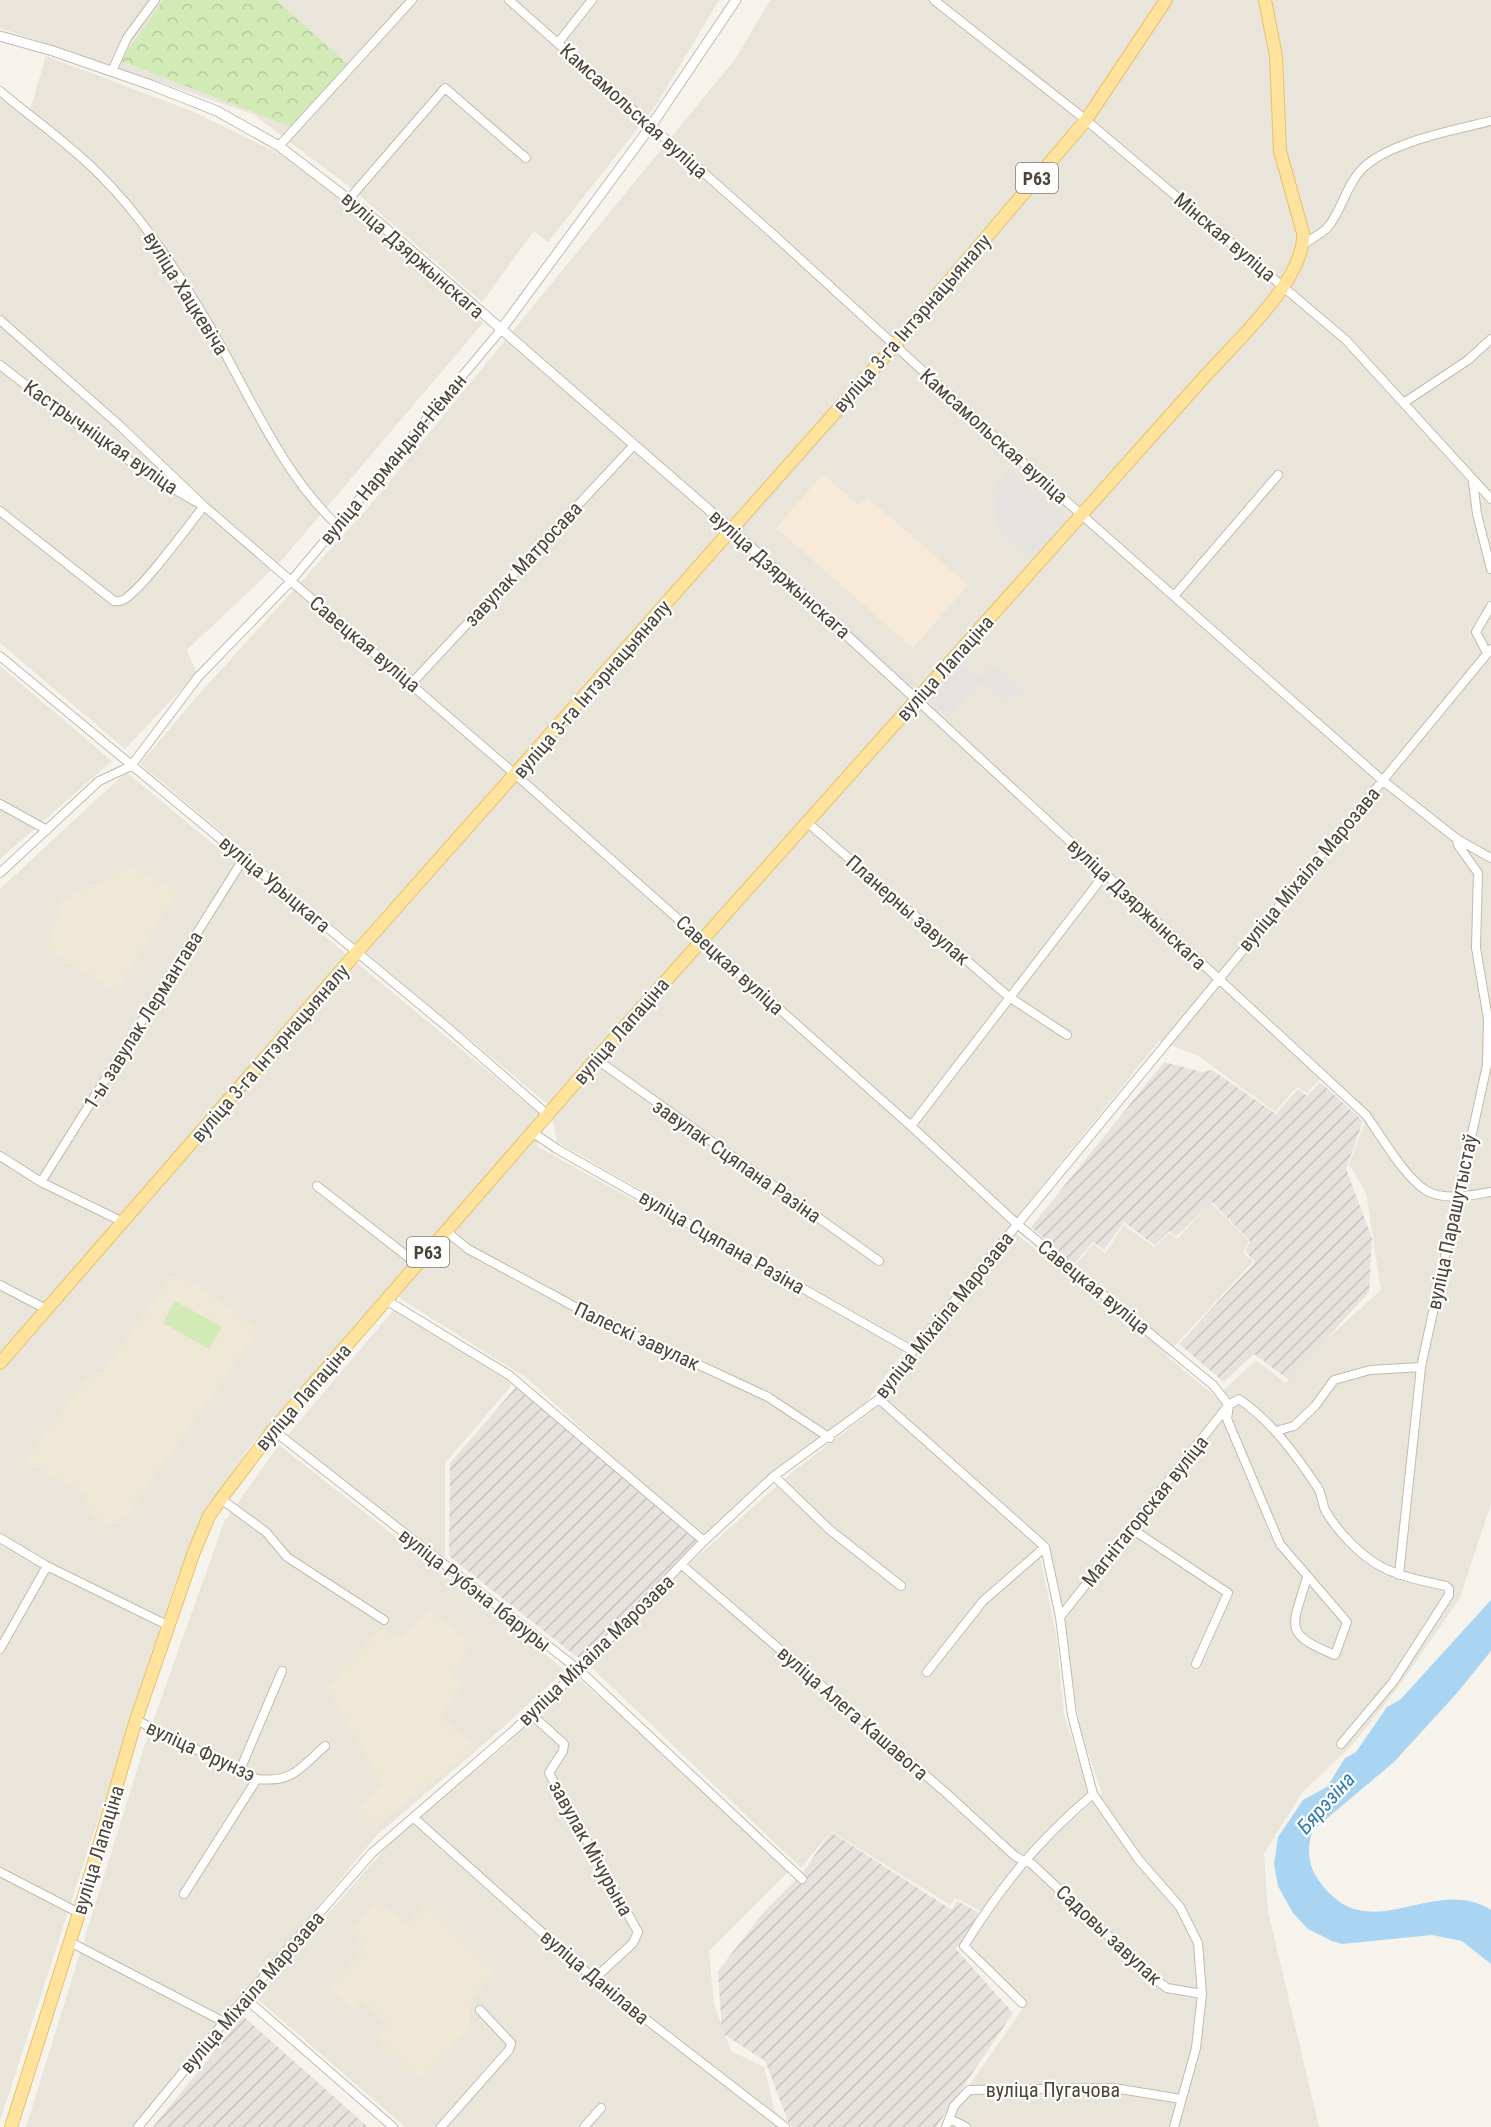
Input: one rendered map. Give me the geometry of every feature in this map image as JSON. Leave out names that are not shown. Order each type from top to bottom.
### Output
[{"type":"main road","name":"вуліца 3-га Інтэрнацыяналу","points":[[0,1364],[357,952],[894,346],[1086,120],[1166,0]]},
{"type":"main road","points":[[1265,0],[1276,56],[1280,151],[1304,244]]},
{"type":"main road","name":"вуліца Лапаціна","points":[[11,2127],[79,1913],[136,1720],[201,1533],[221,1499],[273,1430],[532,1132],[1284,286],[1296,269],[1304,244]]},
{"type":"street","points":[[112,71],[127,38],[155,0]]},
{"type":"street","points":[[279,146],[412,0]]},
{"type":"street","name":"Камсамольская вуліца","points":[[509,0],[774,235],[1082,515],[1382,780],[1457,839],[1491,858]]},
{"type":"street","points":[[558,43],[592,0]]},
{"type":"street","name":"вуліца Нармандыя-Нёман","points":[[0,873],[99,781],[131,766],[198,677],[291,581],[500,331],[651,126],[736,0]]},
{"type":"street","name":"Мінская вуліца","points":[[934,0],[1086,120],[1346,340],[1405,402],[1473,482],[1491,499]]},
{"type":"street","name":"вуліца Дзяржынскага","points":[[0,36],[112,71],[218,111],[279,146],[349,199],[731,529],[917,700],[1366,1115],[1409,1175],[1427,1191],[1456,1196],[1491,1192]]},
{"type":"street","points":[[349,199],[445,88],[526,158]]},
{"type":"street","name":"вуліца Хацкевіча","points":[[0,91],[98,173],[148,231],[207,322],[281,454],[313,502],[337,525]]},
{"type":"street","points":[[1304,244],[1326,229],[1353,180],[1363,168],[1376,159],[1418,140],[1491,121]]},
{"type":"street","name":"Савецкая вуліца","points":[[0,320],[118,424],[204,506],[412,683],[911,1126],[1017,1224],[1213,1385],[1229,1405]]},
{"type":"street","points":[[1405,402],[1468,360],[1491,339]]},
{"type":"street","name":"Кастрычніцкая вуліца","points":[[0,366],[115,452],[159,482],[204,506]]},
{"type":"street","name":"завулак Матросава","points":[[412,683],[634,446]]},
{"type":"street","points":[[1174,596],[1278,475]]},
{"type":"street","points":[[1473,482],[1491,569]]},
{"type":"street","points":[[0,511],[119,602],[146,576],[204,506]]},
{"type":"street","points":[[1489,651],[1476,632],[1491,606]]},
{"type":"street","name":"вуліца Міхаіла Марозава","points":[[138,2127],[224,2022],[372,1853],[579,1670],[704,1541],[774,1476],[830,1438],[879,1399],[913,1351],[1489,651]]},
{"type":"street","name":"вуліца Урыцкага","points":[[0,656],[357,952],[548,1115]]},
{"type":"street","points":[[0,804],[47,830]]},
{"type":"street","name":"Планерны завулак","points":[[808,823],[1009,997],[1067,1035]]},
{"type":"street","name":"вуліца Парашутыстаў","points":[[1400,1575],[1421,1367],[1456,1196],[1487,1065],[1488,1019],[1476,948],[1478,873],[1458,845],[1457,839]]},
{"type":"street","name":"1-ы завулак Лермантава","points":[[41,1182],[244,858]]},
{"type":"street","points":[[911,1126],[1104,875]]},
{"type":"street","name":"завулак Сцяпана Разіна","points":[[596,1059],[879,1261]]},
{"type":"street","name":"вуліца Сцяпана Разіна","points":[[532,1132],[557,1149],[913,1351]]},
{"type":"street","points":[[0,1156],[41,1182],[123,1222]]},
{"type":"street","points":[[317,1186],[417,1264]]},
{"type":"street","name":"Палескі завулак","points":[[446,1231],[468,1249],[579,1309],[768,1396],[830,1438]]},
{"type":"street","points":[[0,1286],[46,1309]]},
{"type":"street","points":[[386,1300],[509,1375],[704,1541]]},
{"type":"street","points":[[1276,1431],[1294,1426],[1315,1406],[1334,1380],[1370,1370],[1421,1367]]},
{"type":"street","points":[[879,1399],[1045,1547],[1060,1617],[1072,1714],[1093,1794],[1139,1860],[1180,1907],[1198,1943],[1202,1994],[1196,2048],[1174,2127]]},
{"type":"street","points":[[1307,1577],[1294,1624],[1297,1634],[1302,1640],[1335,1655],[1347,1622],[1280,1544],[1227,1419],[1229,1405],[1239,1399],[1260,1413],[1276,1431],[1320,1491],[1325,1510],[1353,1545],[1379,1565],[1400,1575],[1446,1586],[1449,1589],[1449,1595],[1393,1682],[1341,1744]]},
{"type":"street","name":"Магнітагорская вуліца","points":[[1060,1617],[1229,1405]]},
{"type":"street","name":"вуліца Рубэна Ібаруры","points":[[273,1430],[579,1670],[802,1879]]},
{"type":"street","points":[[774,1476],[830,1530],[902,1586]]},
{"type":"street","points":[[221,1499],[266,1532],[287,1557],[384,1620]]},
{"type":"street","points":[[1132,1529],[1228,1593],[1196,1664]]},
{"type":"street","points":[[0,1538],[46,1566],[169,1626]]},
{"type":"street","points":[[927,1672],[983,1601],[1045,1547]]},
{"type":"street","name":"вуліца Алега Кашавога","points":[[682,1565],[1023,1862]]},
{"type":"street","points":[[0,1649],[46,1566]]},
{"type":"street","points":[[240,1770],[282,1671]]},
{"type":"street","name":"завулак Мічурына","points":[[531,1714],[564,1744],[563,1751],[549,1773],[638,1932],[633,1943],[594,1979]]},
{"type":"street","name":"вуліца Фрунзэ","points":[[136,1720],[257,1779],[277,1781],[292,1776],[325,1746]]},
{"type":"street","points":[[184,1894],[257,1779]]},
{"type":"street","points":[[1022,2003],[964,1946],[990,1905],[1023,1862],[1052,1830],[1093,1794]]},
{"type":"street","name":"вуліца Данілава","points":[[413,1817],[594,1979],[785,2127]]},
{"type":"street","name":"Садовы завулак","points":[[1023,1862],[1032,1863],[1136,1965],[1167,1988],[1202,1994]]},
{"type":"street","points":[[0,1872],[79,1913]]},
{"type":"street","points":[[70,1942],[224,2022]]},
{"type":"street","points":[[245,1998],[393,2127]]},
{"type":"street","points":[[441,2127],[509,2050],[511,2043],[508,2037],[480,2010]]},
{"type":"street","name":"вуліца Пугачова","points":[[946,2127],[954,2106],[969,2090],[1114,2088],[1181,2099]]},
{"type":"street","points":[[584,2127],[601,2108]]},
{"type":"street","points":[[950,2119],[966,2127]]},
{"type":"shaded area","points":[[0,0],[719,0],[657,104],[548,242],[534,231],[482,302],[351,188],[253,114],[0,28]]},
{"type":"shaded area","points":[[770,0],[1491,0],[1491,1504],[1460,1598],[1399,1686],[1353,1744],[1301,1794],[1264,1854],[1268,1911],[1319,2127],[940,2127],[1026,2004],[970,1944],[1025,1864],[1102,1793],[1081,1732],[1047,1546],[887,1403],[890,1395],[1014,1232],[1067,1275],[1093,1244],[1105,1253],[1124,1225],[1154,1247],[1169,1233],[1177,1239],[1211,1203],[1249,1241],[1243,1252],[1253,1262],[1166,1355],[1216,1397],[1256,1360],[1286,1383],[1320,1345],[1381,1290],[1366,1193],[1349,1164],[1365,1122],[1362,1116],[1320,1079],[1307,1093],[1297,1087],[1275,1112],[1197,1055],[1159,1041],[913,1345],[557,1142],[550,1106],[140,764],[200,693],[367,509],[736,58]]},
{"type":"shaded area","points":[[46,56],[194,112],[284,156],[382,232],[483,323],[282,560],[187,650],[197,673],[125,749],[0,643],[0,88],[30,110]]},
{"type":"shaded area","points":[[876,370],[881,375],[741,533],[736,529]]},
{"type":"shaded area","points":[[1009,470],[1067,520],[1033,561],[999,532],[993,489]]},
{"type":"shaded area","points":[[823,474],[859,506],[867,497],[968,585],[913,648],[776,528]]},
{"type":"shaded area","points":[[754,539],[913,682],[909,687],[750,544]]},
{"type":"shaded area","points":[[961,663],[979,676],[994,666],[1022,689],[1007,702],[988,686],[978,684],[947,718],[925,700]]},
{"type":"shaded area","points":[[0,666],[112,761],[0,859]]},
{"type":"shaded area","points":[[126,772],[542,1116],[537,1146],[904,1351],[864,1405],[816,1439],[706,1535],[665,1505],[528,1379],[390,1292],[253,1442],[203,1516],[175,1583],[0,2121],[0,889]]},
{"type":"shaded area","points":[[124,863],[178,891],[116,993],[47,948],[64,896],[68,901],[74,893],[108,879],[121,869]]},
{"type":"shaded area","points":[[1164,1062],[1202,1072],[1212,1070],[1276,1114],[1298,1089],[1307,1096],[1320,1082],[1363,1121],[1346,1169],[1372,1238],[1369,1292],[1289,1380],[1254,1354],[1224,1382],[1179,1344],[1255,1262],[1245,1251],[1250,1241],[1212,1202],[1176,1237],[1169,1231],[1154,1245],[1124,1222],[1104,1250],[1093,1242],[1074,1264],[1031,1227]]},
{"type":"shaded area","points":[[171,1276],[195,1283],[250,1323],[258,1332],[126,1517],[108,1526],[90,1514],[85,1494],[25,1460],[86,1379],[102,1372]]},
{"type":"shaded area","points":[[395,1308],[507,1377],[511,1386],[445,1463],[445,1562],[287,1436]]},
{"type":"shaded area","points":[[516,1387],[530,1394],[697,1541],[586,1657],[577,1657],[449,1556],[450,1463]]},
{"type":"shaded area","points":[[880,1405],[1037,1543],[1056,1634],[1064,1714],[1089,1793],[1032,1845],[981,1911],[955,1898],[950,1905],[831,1831],[801,1868],[589,1665],[686,1567],[791,1473]]},
{"type":"shaded area","points":[[279,1445],[565,1670],[499,1731],[377,1835],[135,2127],[26,2127],[144,1747],[224,1522]]},
{"type":"shaded area","points":[[430,1610],[473,1644],[451,1674],[462,1685],[441,1716],[476,1747],[375,1828],[357,1810],[383,1785],[327,1689],[379,1629],[402,1639]]},
{"type":"shaded area","points":[[575,1676],[686,1773],[788,1872],[709,1951],[714,2004],[731,2051],[764,2067],[775,2111],[790,2127],[405,2127],[255,1997],[397,1835],[511,1741]]},
{"type":"shaded area","points":[[831,1832],[952,1910],[957,1901],[979,1913],[956,1949],[1013,2013],[936,2127],[793,2127],[789,2124],[765,2061],[722,2033],[718,1971],[763,1913],[803,1872]]},
{"type":"shaded area","points":[[378,1902],[407,1924],[427,1903],[495,1972],[472,1999],[469,2028],[421,2080],[376,2038],[386,2025],[362,2000],[353,2010],[329,1988],[365,1948],[351,1930]]},
{"type":"shaded area","points":[[243,2016],[368,2127],[153,2127]]},
{"type":"green space","points":[[163,0],[276,0],[348,64],[292,127],[121,61]]},
{"type":"green space","points":[[175,1301],[222,1327],[209,1349],[163,1323]]},
{"type":"water","name":"Бярэзіна","points":[[1491,1600],[1491,1651],[1457,1693],[1394,1762],[1313,1830],[1309,1844],[1309,1857],[1320,1882],[1339,1901],[1359,1910],[1381,1911],[1447,1900],[1469,1901],[1491,1910],[1491,1964],[1462,1941],[1432,1935],[1342,1944],[1308,1929],[1293,1913],[1278,1886],[1274,1864],[1278,1837],[1303,1800],[1327,1787],[1345,1758],[1356,1752],[1387,1707],[1400,1700]]}]
